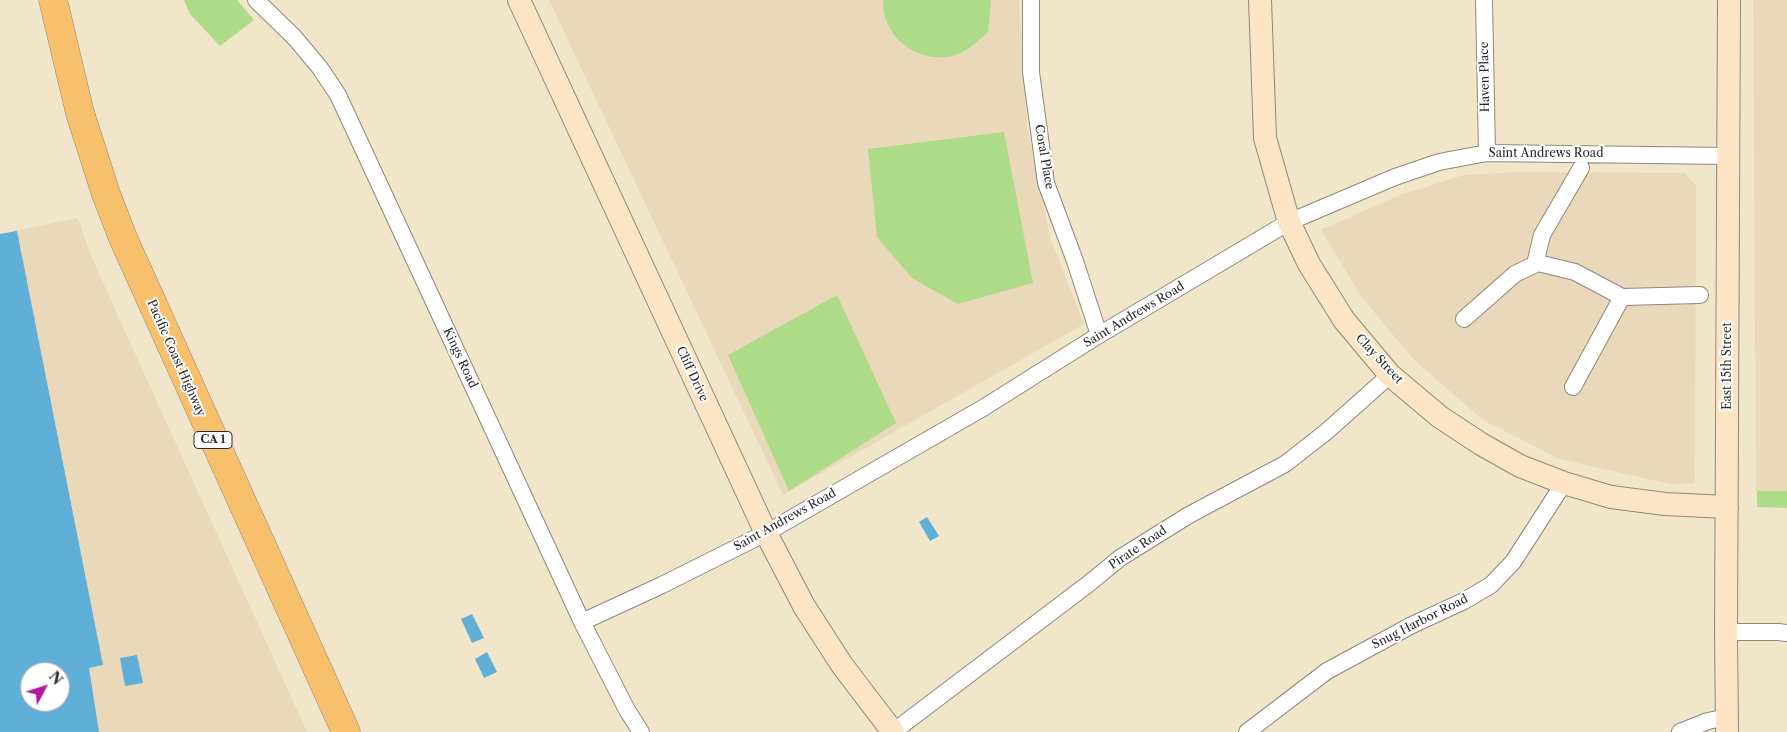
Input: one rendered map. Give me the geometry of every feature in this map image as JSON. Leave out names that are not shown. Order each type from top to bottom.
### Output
[{"type":"highway","name":"Pacific Coast Highway","points":[[53,0],[80,113],[106,194],[123,238],[346,732]]},
{"type":"street","name":"Kings Road","points":[[256,0],[295,38],[320,68],[338,95],[582,622],[627,710],[641,732]]},
{"type":"street","name":"Cliff Drive","points":[[519,0],[766,532],[804,606],[842,665],[893,732]]},
{"type":"street","name":"Coral Place","points":[[1031,0],[1031,72],[1046,183],[1075,261],[1099,336]]},
{"type":"street","name":"Clay Street","points":[[1260,0],[1265,138],[1288,222],[1309,264],[1344,320],[1390,375],[1440,417],[1481,444],[1520,466],[1564,484],[1610,497],[1664,504],[1727,507]]},
{"type":"street","name":"Haven Place","points":[[1484,0],[1486,153]]},
{"type":"street","name":"East 15th Street","points":[[1727,724],[1729,0]]},
{"type":"street","name":"Saint Andrews Road","points":[[582,622],[662,585],[766,532],[983,408],[1288,222],[1395,177],[1439,162],[1486,153],[1729,156]]},
{"type":"street","points":[[1535,264],[1542,235],[1581,168]]},
{"type":"street","points":[[1464,320],[1515,274],[1538,263],[1576,272],[1622,296],[1700,295]]},
{"type":"street","points":[[1573,387],[1622,296]]},
{"type":"street","name":"Pirate Road","points":[[893,732],[1088,585],[1120,558],[1189,515],[1285,464],[1326,432],[1390,375]]},
{"type":"street","name":"Snug Harbor Road","points":[[1247,732],[1328,671],[1412,625],[1464,601],[1491,584],[1513,562],[1564,484]]},
{"type":"street","points":[[1726,632],[1787,633]]},
{"type":"street","points":[[1680,732],[1708,721],[1727,724]]},
{"type":"shaded area","points":[[549,0],[1019,0],[1027,128],[1050,237],[1084,324],[783,495]]},
{"type":"shaded area","points":[[1753,0],[1787,0],[1787,491],[1756,491]]},
{"type":"shaded area","points":[[1519,172],[1684,173],[1696,185],[1695,483],[1670,484],[1560,459],[1483,420],[1415,361],[1363,299],[1321,230],[1400,195],[1464,175]]},
{"type":"shaded area","points":[[78,218],[90,253],[113,305],[307,732],[0,732],[0,234]]},
{"type":"green space","points":[[184,0],[237,0],[254,20],[220,46],[190,14]]},
{"type":"green space","points":[[883,0],[991,0],[988,32],[972,46],[953,56],[927,56],[915,52],[895,36],[888,25],[884,13]]},
{"type":"green space","points":[[1004,132],[1033,283],[958,304],[912,278],[877,237],[868,149]]},
{"type":"green space","points":[[837,295],[896,423],[789,491],[728,355]]},
{"type":"green space","points":[[1757,491],[1787,491],[1787,508],[1757,507]]},
{"type":"water","points":[[17,231],[103,665],[89,668],[99,732],[0,732],[0,234]]},
{"type":"water","points":[[927,517],[939,536],[930,541],[919,522]]},
{"type":"water","points":[[472,614],[484,638],[472,643],[461,619]]},
{"type":"water","points":[[487,652],[497,672],[484,678],[475,659]]},
{"type":"water","points":[[137,655],[143,683],[125,686],[120,658]]}]
